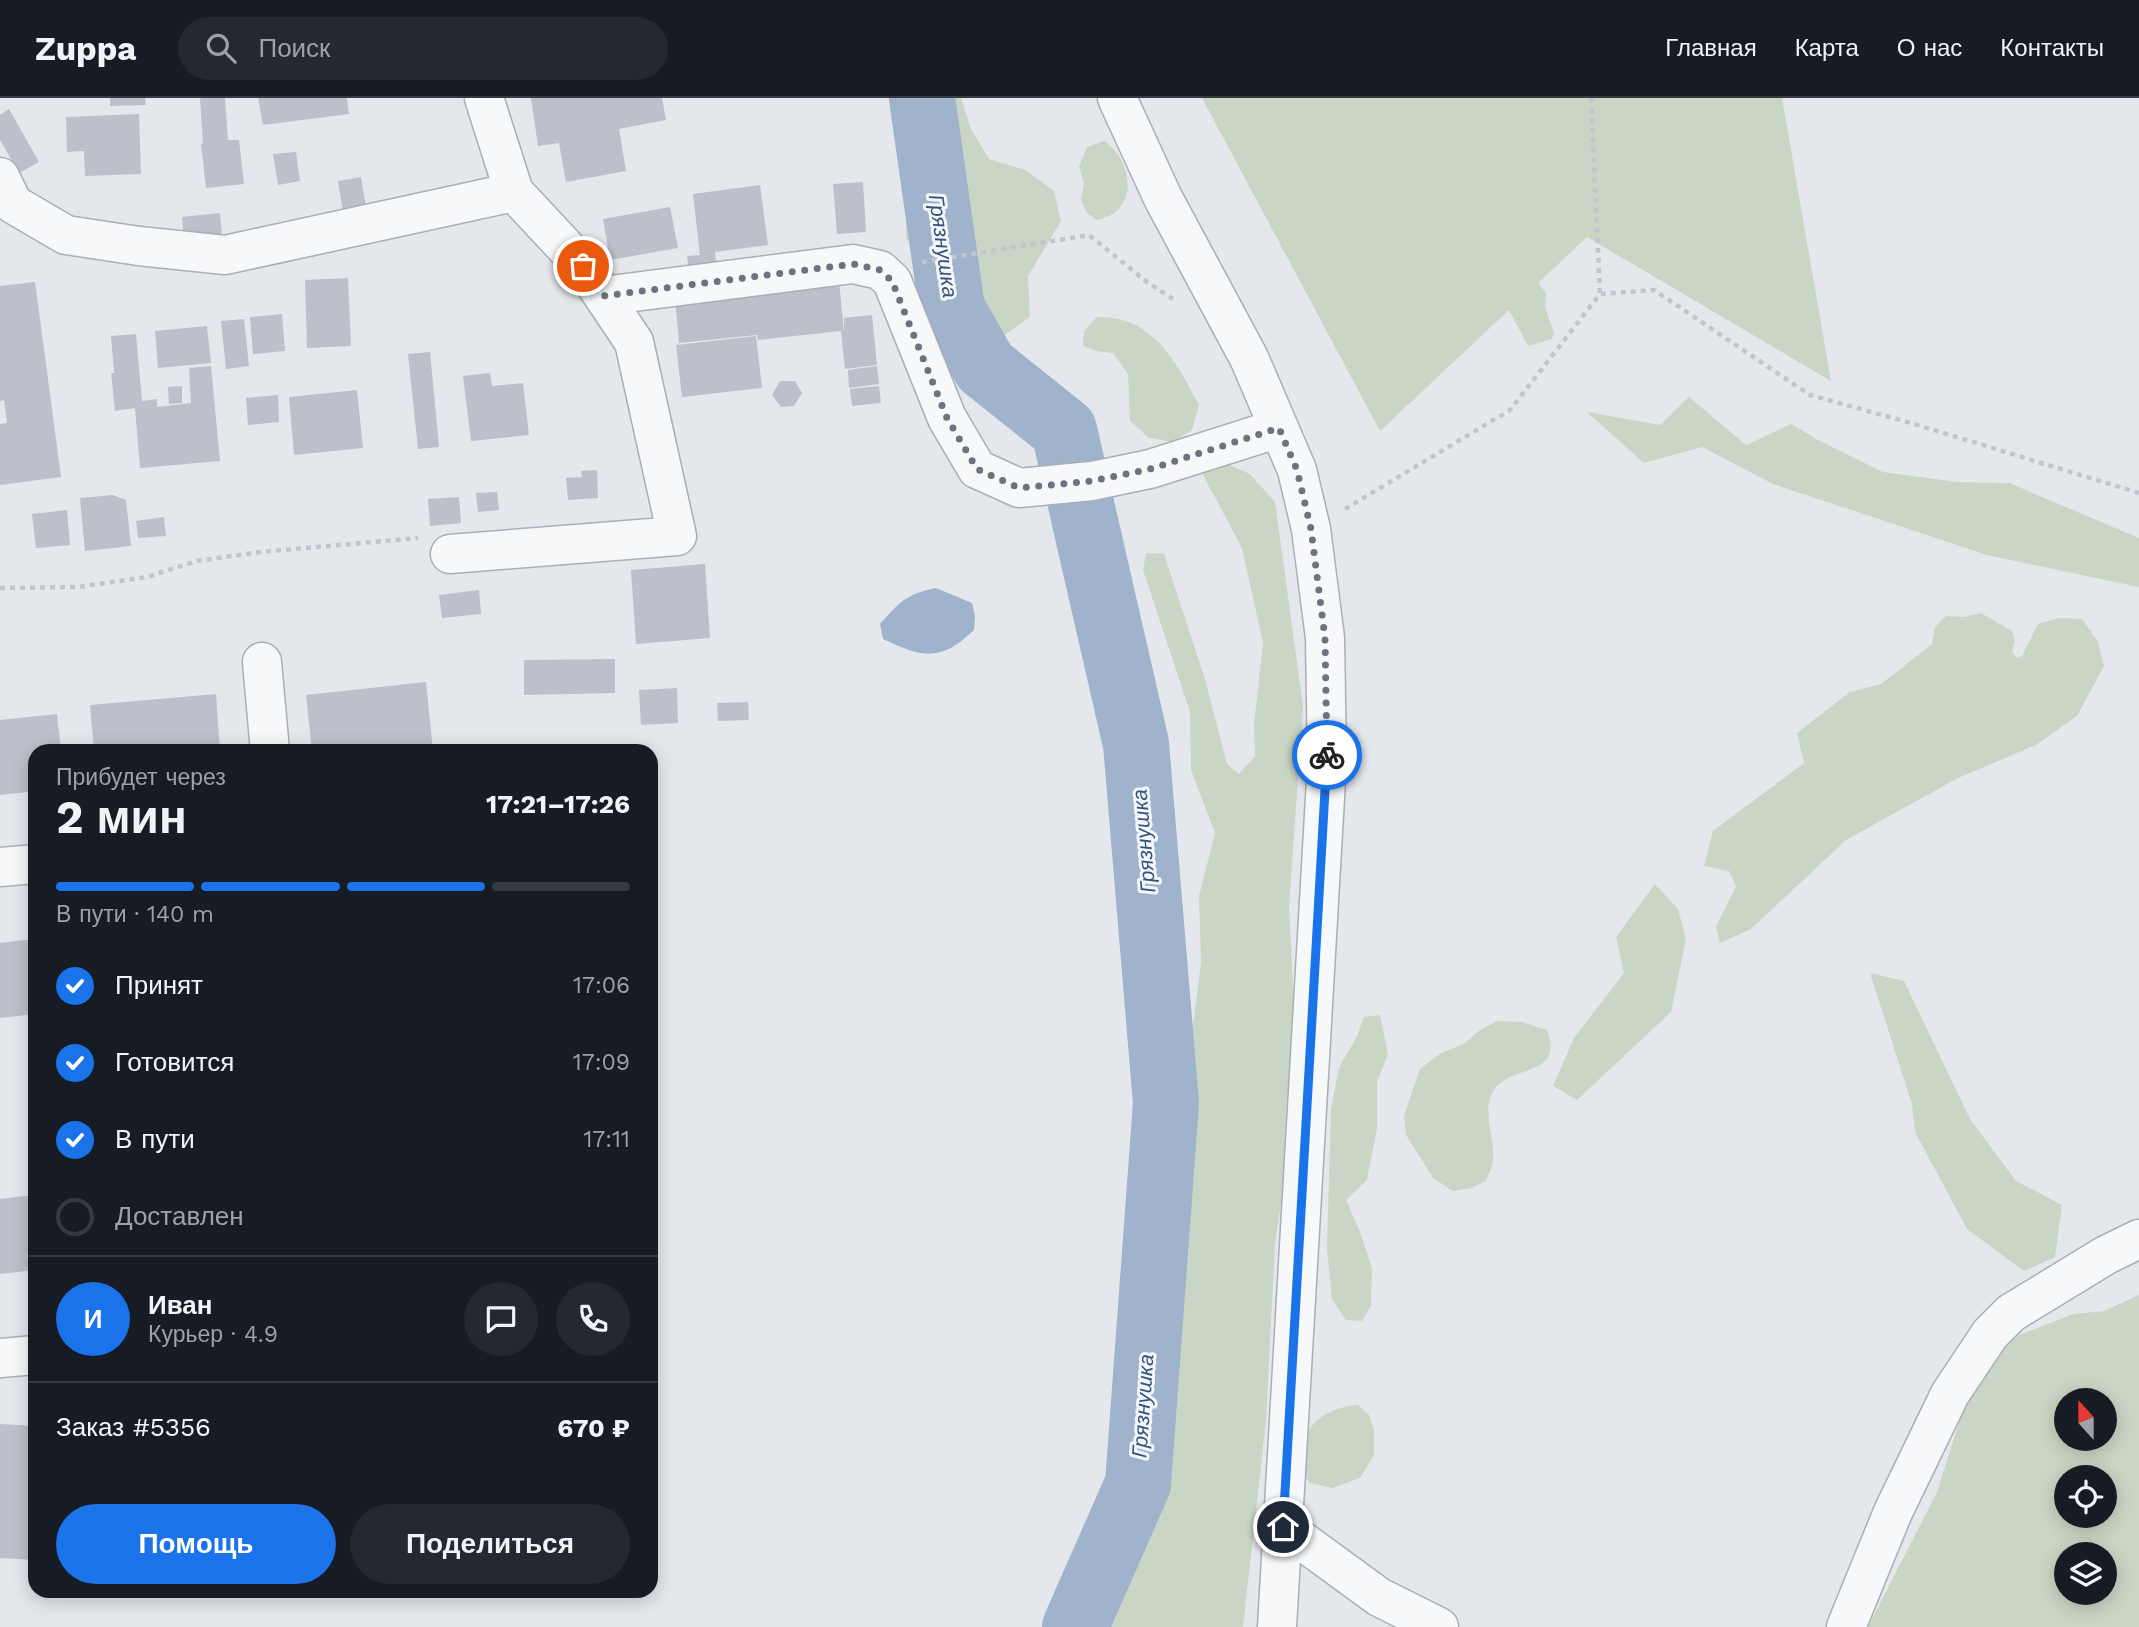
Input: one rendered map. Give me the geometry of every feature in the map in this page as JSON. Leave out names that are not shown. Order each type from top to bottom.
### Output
[{"type":"street","points":[[450,554],[677,536],[634,342],[583,266],[514,192],[484,98]]},
{"type":"street","points":[[1117,98],[1163,198],[1249,358],[1297,470],[1311,529],[1325,638],[1327,763],[1277,1627]]},
{"type":"street","points":[[4,200],[66,234],[139,246],[225,255],[514,192]]},
{"type":"street","points":[[603,296],[853,264],[880,270],[892,281],[947,418],[977,469],[1019,488],[1092,481],[1150,469],[1279,428]]},
{"type":"street","points":[[262,662],[270,744]]},
{"type":"street","points":[[0,867],[28,865]]},
{"type":"street","points":[[1846,1627],[1893,1512],[1950,1394],[1990,1334],[2011,1313],[2106,1255],[2139,1239]]},
{"type":"street","points":[[0,1358],[28,1356]]},
{"type":"street","points":[[1283,1527],[1379,1597],[1439,1627]]},
{"type":"path","points":[[1311,529],[1510,410],[1600,294],[1591,98]]},
{"type":"path","points":[[921,263],[1089,235],[1147,282],[1182,304]]},
{"type":"path","points":[[1600,294],[1654,290],[1810,396],[1911,423],[2139,493]]},
{"type":"path","points":[[0,588],[78,587],[147,577],[197,561],[260,552],[426,538],[450,554]]},
{"type":"green space","points":[[903,98],[961,98],[971,129],[989,159],[1025,170],[1054,191],[1061,221],[1028,276],[1030,317],[988,347],[961,345],[939,313],[944,280],[906,238],[906,221],[922,205],[934,178],[910,125]]},
{"type":"green space","points":[[1202,98],[1782,98],[1831,381],[1587,237],[1538,283],[1546,293],[1545,307],[1554,333],[1552,339],[1528,346],[1509,310],[1380,431]]},
{"type":"green space","points":[[1104,141],[1117,153],[1126,170],[1127,189],[1119,209],[1097,220],[1087,213],[1081,200],[1084,183],[1079,167],[1087,147]]},
{"type":"green space","points":[[1097,317],[1116,318],[1133,324],[1148,333],[1172,358],[1199,405],[1192,430],[1173,442],[1149,438],[1130,421],[1128,374],[1113,353],[1083,346],[1084,331]]},
{"type":"green space","points":[[1689,397],[1746,445],[1791,424],[1883,472],[1957,482],[2009,483],[2139,538],[2139,587],[1987,555],[1773,484],[1702,447],[1644,463],[1587,412],[1660,425]]},
{"type":"green space","points":[[1220,461],[1250,474],[1275,502],[1303,706],[1289,907],[1298,1087],[1275,1244],[1266,1421],[1243,1627],[1095,1627],[1143,1509],[1176,1348],[1191,1043],[1201,962],[1199,896],[1215,833],[1191,770],[1190,712],[1143,570],[1146,553],[1164,554],[1205,679],[1227,764],[1239,774],[1255,756],[1254,724],[1263,643],[1242,548],[1203,475]]},
{"type":"green space","points":[[1981,613],[2012,631],[2015,640],[2012,652],[2017,658],[2022,656],[2038,624],[2059,618],[2082,619],[2098,642],[2104,666],[2077,716],[2036,745],[1958,778],[1846,840],[1751,929],[1720,943],[1716,927],[1736,886],[1729,871],[1704,866],[1713,831],[1804,763],[1797,733],[1850,692],[1881,684],[1932,644],[1935,627],[1946,616],[1964,617]]},
{"type":"green space","points":[[1655,884],[1678,909],[1686,939],[1671,1012],[1577,1100],[1553,1086],[1574,1038],[1624,973],[1616,937]]},
{"type":"green space","points":[[1870,973],[1904,981],[1970,1119],[2016,1181],[2062,1205],[2055,1257],[2024,1271],[1967,1229],[1915,1132],[1912,1104]]},
{"type":"green space","points":[[1380,1015],[1388,1054],[1377,1082],[1377,1128],[1367,1180],[1346,1200],[1372,1268],[1371,1306],[1362,1321],[1346,1320],[1332,1299],[1327,1248],[1331,1109],[1339,1068],[1364,1017]]},
{"type":"green space","points":[[1497,1021],[1522,1022],[1547,1030],[1551,1045],[1548,1056],[1542,1063],[1511,1076],[1494,1090],[1489,1106],[1493,1163],[1486,1181],[1471,1188],[1453,1191],[1433,1178],[1406,1135],[1404,1116],[1420,1069],[1441,1053],[1464,1044]]},
{"type":"green space","points":[[2139,1295],[2139,1627],[1868,1627],[1937,1492],[1971,1385],[2001,1342],[2074,1314],[2104,1311]]},
{"type":"green space","points":[[1358,1405],[1369,1415],[1374,1430],[1374,1455],[1360,1478],[1332,1488],[1310,1483],[1302,1473],[1300,1465],[1307,1433],[1328,1413]]},
{"type":"water","points":[[936,588],[972,603],[974,630],[951,648],[931,654],[909,650],[883,639],[880,624],[893,610],[910,596]]},
{"type":"building","points":[[110,98],[145,98],[146,105],[110,106]]},
{"type":"building","points":[[200,98],[225,98],[228,140],[239,140],[244,184],[206,188]]},
{"type":"building","points":[[258,98],[347,98],[349,114],[263,125]]},
{"type":"building","points":[[531,98],[662,98],[666,120],[619,129],[626,171],[566,182],[559,143],[538,146]]},
{"type":"building","points":[[9,109],[39,162],[19,173],[0,140],[0,115]]},
{"type":"building","points":[[139,114],[141,174],[85,176],[84,151],[67,152],[66,117]]},
{"type":"building","points":[[296,152],[300,181],[278,185],[273,154]]},
{"type":"building","points":[[361,177],[366,207],[343,211],[338,181]]},
{"type":"building","points":[[863,182],[866,232],[837,234],[833,184]]},
{"type":"building","points":[[760,185],[768,245],[715,252],[717,272],[690,276],[687,256],[700,255],[693,194]]},
{"type":"building","points":[[670,207],[678,248],[610,260],[603,219]]},
{"type":"building","points":[[220,213],[222,237],[184,240],[182,217]]},
{"type":"building","points":[[348,278],[351,346],[307,348],[305,280]]},
{"type":"building","points":[[839,281],[844,332],[844,318],[872,315],[877,365],[845,369],[841,331],[758,340],[757,335],[679,343],[675,298]]},
{"type":"building","points":[[35,282],[61,477],[0,485],[0,424],[7,423],[4,400],[0,401],[0,286]]},
{"type":"building","points":[[282,314],[285,351],[253,354],[250,317]]},
{"type":"building","points":[[244,319],[249,366],[226,369],[221,321]]},
{"type":"building","points":[[207,326],[211,363],[158,368],[155,331]]},
{"type":"building","points":[[136,334],[142,401],[157,399],[157,407],[191,403],[189,368],[211,366],[220,461],[140,468],[135,408],[115,411],[111,373],[114,373],[111,336]]},
{"type":"building","points":[[756,336],[762,388],[682,397],[676,345]]},
{"type":"building","points":[[430,352],[439,447],[418,449],[408,354]]},
{"type":"building","points":[[877,366],[879,384],[849,388],[848,370]]},
{"type":"building","points":[[490,373],[492,386],[523,383],[529,435],[471,441],[463,376]]},
{"type":"building","points":[[780,381],[795,381],[802,393],[794,406],[781,407],[772,395]]},
{"type":"building","points":[[182,386],[182,403],[169,404],[168,387]]},
{"type":"building","points":[[879,386],[881,403],[852,406],[850,389]]},
{"type":"building","points":[[357,390],[363,448],[294,455],[289,397]]},
{"type":"building","points":[[278,395],[279,422],[248,425],[246,398]]},
{"type":"building","points":[[597,470],[598,498],[568,500],[566,478],[582,477],[581,471]]},
{"type":"building","points":[[497,492],[499,510],[478,512],[476,493]]},
{"type":"building","points":[[113,495],[126,500],[131,546],[85,551],[80,498]]},
{"type":"building","points":[[459,497],[461,523],[430,526],[428,499]]},
{"type":"building","points":[[67,510],[70,545],[36,548],[32,514]]},
{"type":"building","points":[[164,517],[166,536],[138,538],[136,521]]},
{"type":"building","points":[[705,564],[710,638],[636,644],[631,570]]},
{"type":"building","points":[[479,590],[481,614],[442,618],[439,595]]},
{"type":"building","points":[[615,659],[615,693],[524,695],[524,660]]},
{"type":"building","points":[[426,682],[432,744],[311,744],[306,695]]},
{"type":"building","points":[[677,688],[678,723],[641,725],[639,690]]},
{"type":"building","points":[[216,694],[220,744],[93,744],[90,705]]},
{"type":"building","points":[[748,702],[749,720],[718,721],[717,703]]},
{"type":"building","points":[[57,714],[60,744],[28,744],[28,792],[0,795],[0,720]]},
{"type":"building","points":[[28,940],[28,1015],[0,1018],[0,943]]},
{"type":"building","points":[[28,1196],[28,1271],[0,1274],[0,1199]]},
{"type":"building","points":[[0,1424],[28,1426],[28,1560],[0,1558]]},
{"type":"waterway","name":"Грязнушка","points":[[922,98],[952,309],[985,367],[1064,430],[1136,744],[1166,1103],[1138,1484],[1075,1627]]},
{"type":"way so far","points":[[583,266],[603,296],[853,264],[880,270],[892,281],[947,418],[977,469],[1019,488],[1092,481],[1150,469],[1279,428],[1297,470],[1311,529],[1325,638],[1327,755]]},
{"type":"route","points":[[1283,1527],[1327,755]]}]
